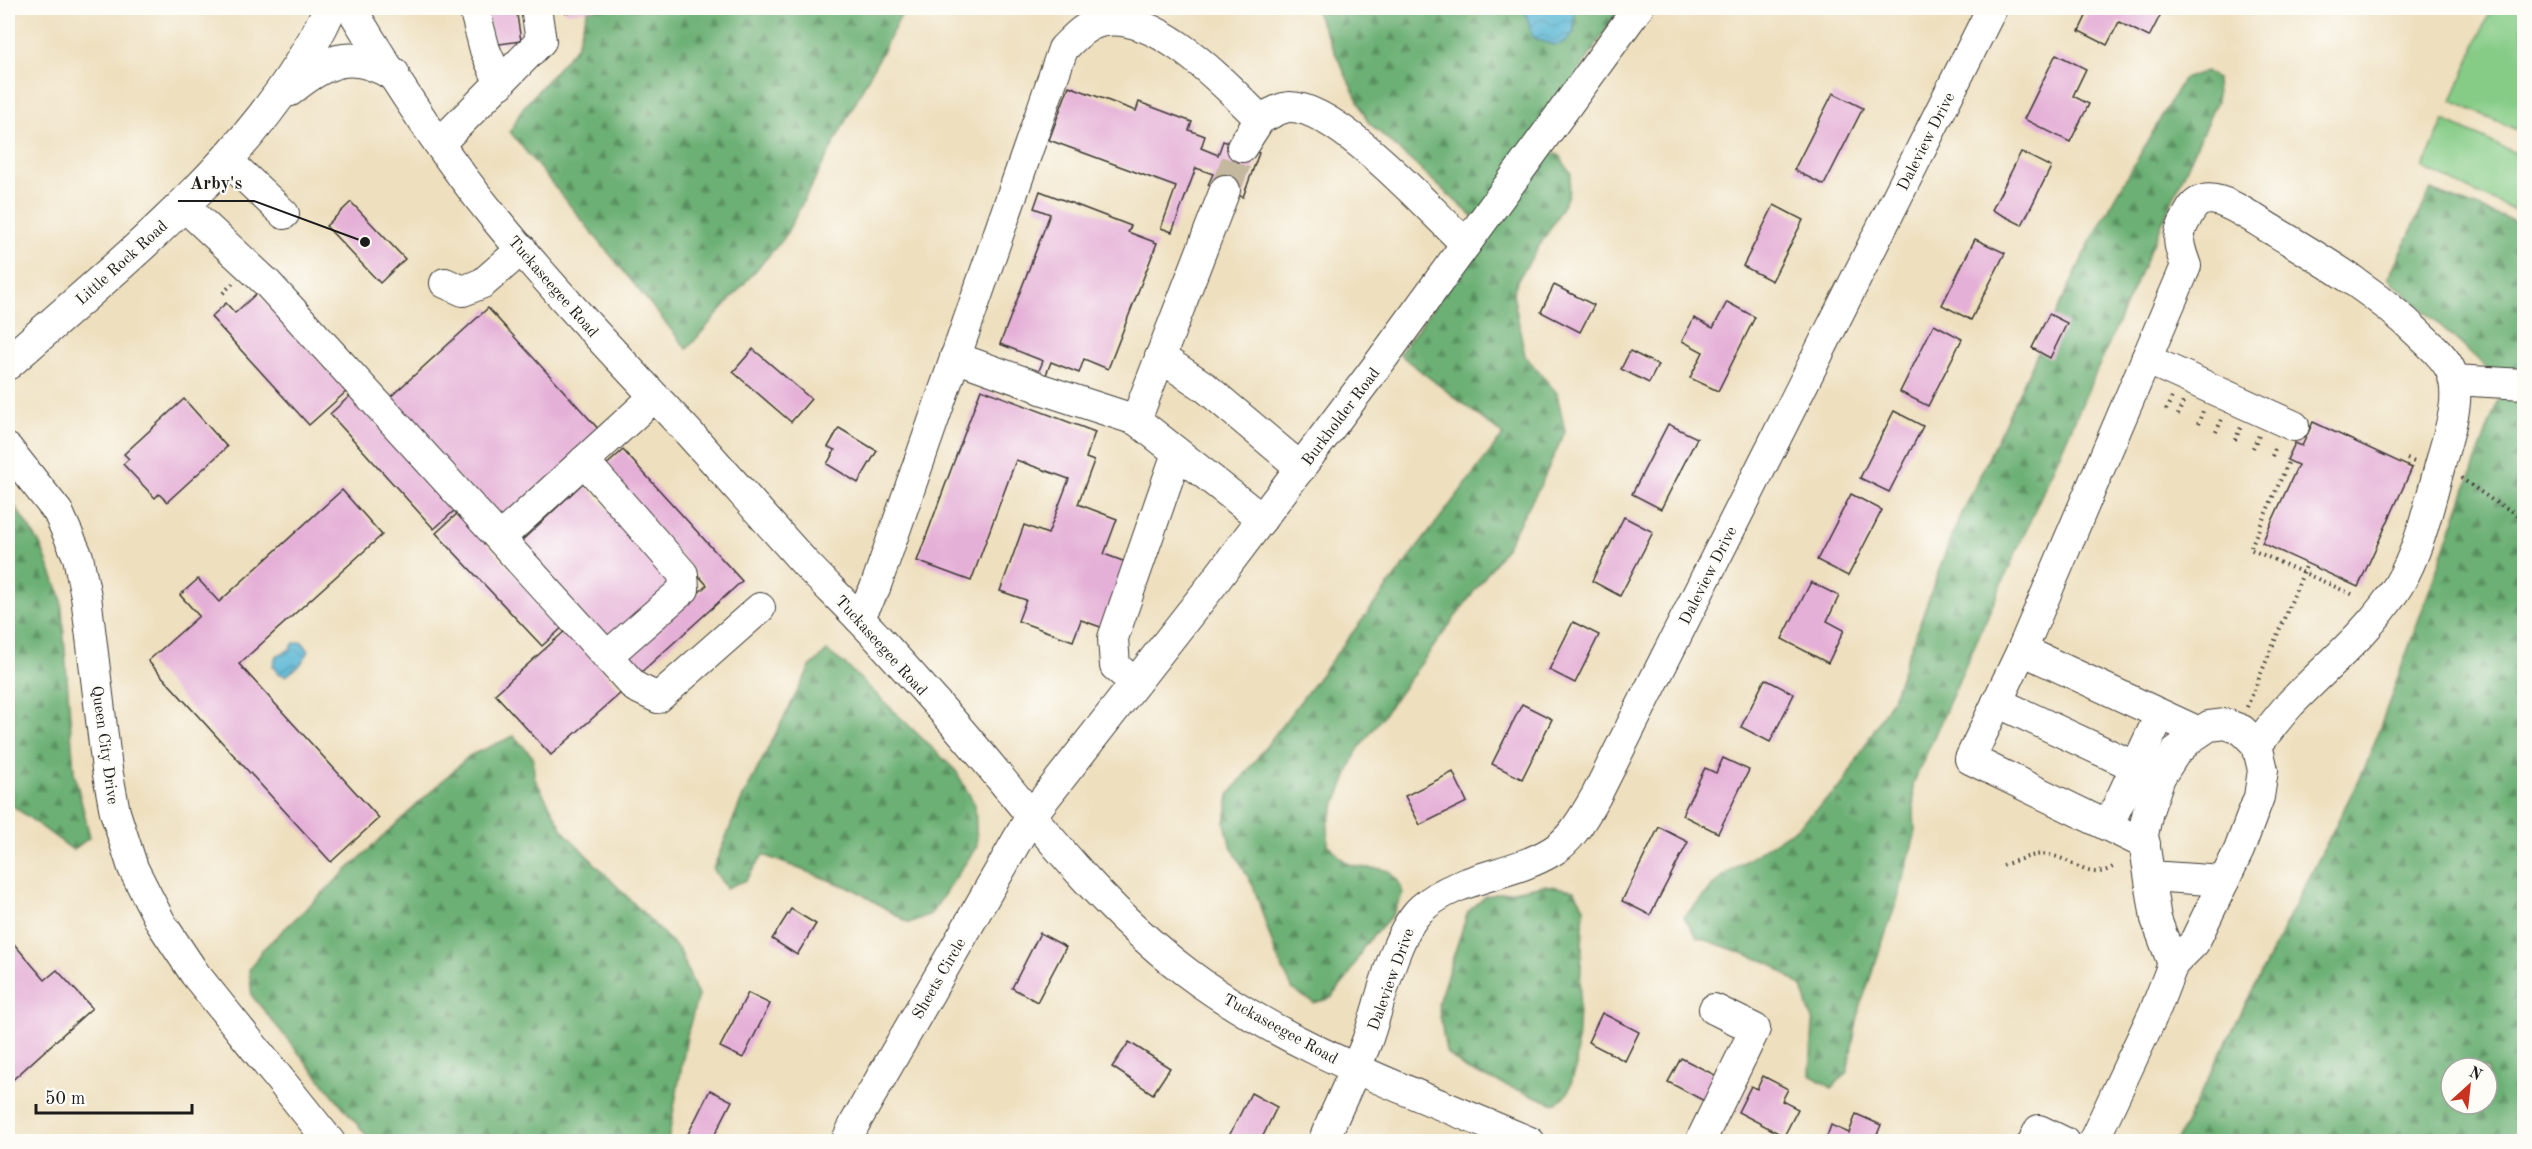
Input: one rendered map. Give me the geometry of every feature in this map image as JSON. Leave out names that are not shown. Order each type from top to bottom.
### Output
[{"type":"main road","name":"Little Rock Road","points":[[8,363],[132,254],[226,159],[272,104],[310,48],[330,8]]},
{"type":"main road","points":[[272,104],[303,78],[340,60],[360,59],[377,64],[393,74]]},
{"type":"street","name":"Tuckaseegee Road","points":[[351,8],[470,186],[522,249],[654,398],[808,566],[859,618],[993,769],[1110,906],[1188,974],[1252,1016],[1355,1067],[1530,1142]]},
{"type":"street","points":[[474,8],[485,50],[500,84]]},
{"type":"street","points":[[440,143],[541,41],[536,8]]},
{"type":"street","name":"Burkholder Road","points":[[1031,816],[1263,519],[1638,8]]},
{"type":"street","name":"Daleview Drive","points":[[1355,1067],[1366,1043],[1400,941],[1421,909],[1444,892],[1522,866],[1551,852],[1578,826],[1596,796],[1992,8]]},
{"type":"street","points":[[859,618],[875,588],[1064,49],[1079,32],[1099,22],[1122,21],[1149,30],[1189,51],[1260,119]]},
{"type":"street","points":[[1242,147],[1260,119],[1288,107],[1308,110],[1328,119],[1366,148],[1466,244]]},
{"type":"street","points":[[226,159],[284,214]]},
{"type":"street","points":[[1136,420],[1225,190]]},
{"type":"street","points":[[2145,844],[1970,759],[2022,650],[2186,266],[2178,244],[2182,226],[2192,207],[2203,200],[2213,200],[2234,207],[2344,272],[2393,309],[2440,355],[2450,368],[2454,380],[2455,398],[2451,426],[2417,545],[2399,584],[2374,621],[2290,705],[2257,745]]},
{"type":"street","points":[[183,205],[268,284],[501,537],[635,687],[658,698],[760,608]]},
{"type":"street","points":[[445,283],[463,291],[483,283],[522,249]]},
{"type":"street","points":[[955,357],[1037,383],[1136,420],[1263,519]]},
{"type":"street","points":[[1160,357],[1205,387],[1301,468]]},
{"type":"street","points":[[2146,359],[2294,426]]},
{"type":"street","points":[[2454,380],[2524,384]]},
{"type":"street","points":[[501,537],[654,398]]},
{"type":"street","name":"Queen City Drive","points":[[8,449],[58,512],[78,557],[86,596],[107,769],[115,812],[133,868],[161,923],[195,974],[330,1142]]},
{"type":"street","points":[[1135,683],[1115,666],[1113,638],[1177,453]]},
{"type":"street","points":[[584,461],[683,574],[684,589],[607,656]]},
{"type":"street","points":[[2022,650],[2199,732]]},
{"type":"street","points":[[1993,710],[2136,767]]},
{"type":"street","points":[[2108,826],[2160,715]]},
{"type":"street","points":[[2093,1142],[2156,1008],[2173,964],[2194,943],[2239,850],[2259,797],[2263,770],[2257,745],[2242,730],[2226,724],[2209,726],[2176,752],[2160,777],[2148,811],[2143,835],[2156,919],[2173,964]]},
{"type":"street","name":"Sheets Circle","points":[[846,1142],[1031,816]]},
{"type":"street","points":[[2150,876],[2224,881]]},
{"type":"street","points":[[1700,1142],[1755,1029],[1713,1009]]},
{"type":"street","points":[[1323,1142],[1355,1067]]},
{"type":"street","points":[[2033,1142],[2039,1130],[2064,1142]]},
{"type":"path","points":[[2407,459],[2459,476],[2492,500],[2524,518]]},
{"type":"path","points":[[2288,463],[2250,549],[2356,596]]},
{"type":"path","points":[[2246,710],[2307,564]]},
{"type":"path","points":[[2003,865],[2040,854],[2051,855],[2096,873],[2107,871],[2116,865]]},
{"type":"green space","points":[[603,8],[905,8],[784,238],[687,349],[510,132],[522,109],[576,47],[588,10]]},
{"type":"green space","points":[[1314,8],[1620,8],[1481,224],[1368,122]]},
{"type":"green space","points":[[2491,8],[2524,8],[2524,133],[2452,101]]},
{"type":"green space","points":[[2206,71],[2216,79],[2217,100],[1913,784],[1915,835],[1898,898],[1860,1007],[1847,1072],[1832,1088],[1810,1075],[1813,1023],[1802,987],[1770,963],[1697,937],[1684,917],[1722,876],[1798,827],[1843,784],[1893,697],[1951,537],[2089,244],[2183,79]]},
{"type":"green space","points":[[2444,120],[2524,157],[2524,215],[2423,168]]},
{"type":"green space","points":[[1548,151],[1559,155],[1571,174],[1568,195],[1555,221],[1517,281],[1513,294],[1525,356],[1557,393],[1565,432],[1540,486],[1505,549],[1357,751],[1328,823],[1328,844],[1349,864],[1387,870],[1393,874],[1403,893],[1393,914],[1364,946],[1348,977],[1331,998],[1314,1003],[1293,990],[1276,955],[1254,888],[1230,844],[1225,823],[1229,795],[1503,435],[1399,354]]},
{"type":"green space","points":[[2431,190],[2524,225],[2524,1141],[2176,1142],[2367,763],[2504,383],[2388,278]]},
{"type":"green space","points":[[8,496],[40,544],[61,597],[74,772],[90,837],[73,850],[8,802]]},
{"type":"green space","points":[[827,651],[847,666],[956,771],[975,805],[977,846],[931,914],[909,923],[855,890],[763,855],[746,880],[726,888],[713,869],[740,803],[810,667]]},
{"type":"green space","points":[[514,736],[533,757],[534,777],[565,833],[680,951],[698,996],[688,1031],[668,1141],[371,1141],[252,996],[249,970],[262,950],[469,756]]},
{"type":"green space","points":[[1544,885],[1574,890],[1584,907],[1576,1068],[1567,1095],[1554,1104],[1467,1070],[1446,1052],[1438,1003],[1468,912],[1486,896]]},
{"type":"water","points":[[1524,8],[1574,8],[1574,32],[1564,42],[1555,45],[1533,37]]},
{"type":"water","points":[[302,642],[309,651],[300,665],[286,676],[278,673],[273,666],[276,656],[289,650],[294,643]]},
{"type":"building","points":[[487,8],[516,8],[521,41],[493,45]]},
{"type":"building","points":[[565,8],[595,8],[595,9],[566,13]]},
{"type":"building","points":[[2090,8],[2158,8],[2163,10],[2149,37],[2119,22],[2107,45],[2079,31]]},
{"type":"building","points":[[2056,54],[2086,69],[2073,96],[2089,104],[2070,142],[2024,119]]},
{"type":"building","points":[[1069,86],[1136,111],[1139,102],[1192,122],[1189,130],[1205,136],[1201,148],[1218,155],[1223,141],[1259,153],[1243,197],[1208,185],[1213,174],[1196,168],[1172,232],[1161,228],[1176,187],[1049,140]]},
{"type":"building","points":[[1833,93],[1863,108],[1824,185],[1794,170]]},
{"type":"building","points":[[2021,152],[2051,167],[2022,225],[1992,210]]},
{"type":"building","points":[[1040,191],[1131,226],[1128,232],[1157,243],[1108,369],[1084,359],[1079,373],[1051,362],[1037,398],[1033,385],[1043,361],[1000,344],[1050,214],[1034,208]]},
{"type":"building","points":[[351,202],[405,259],[380,283],[326,226]]},
{"type":"building","points":[[1774,205],[1803,220],[1772,281],[1743,266]]},
{"type":"building","points":[[1975,239],[2005,253],[1971,320],[1942,305]]},
{"type":"building","points":[[1554,285],[1594,305],[1580,332],[1541,312]]},
{"type":"building","points":[[257,293],[347,391],[309,425],[211,317],[226,303],[235,313]]},
{"type":"building","points":[[1727,302],[1755,317],[1718,391],[1690,378],[1703,352],[1682,341],[1694,318],[1713,328]]},
{"type":"building","points":[[488,308],[603,434],[502,526],[387,400]]},
{"type":"building","points":[[2049,314],[2067,323],[2050,358],[2032,348]]},
{"type":"building","points":[[1934,324],[1962,339],[1928,406],[1900,392]]},
{"type":"building","points":[[753,349],[811,399],[791,422],[733,372]]},
{"type":"building","points":[[1630,351],[1658,365],[1649,383],[1621,369]]},
{"type":"building","points":[[981,389],[1095,432],[1086,458],[1094,461],[1078,504],[1117,519],[1104,554],[1131,564],[1106,629],[1081,620],[1073,641],[1018,621],[1026,600],[1000,591],[1024,525],[1048,534],[1069,479],[1016,460],[971,581],[917,561]]},
{"type":"building","points":[[351,395],[455,510],[434,529],[330,414]]},
{"type":"building","points":[[184,399],[227,447],[167,502],[159,494],[155,498],[123,464],[129,459],[124,454]]},
{"type":"building","points":[[1894,411],[1923,426],[1889,492],[1860,478]]},
{"type":"building","points":[[2313,422],[2412,468],[2358,587],[2262,543],[2298,465],[2287,460],[2295,443],[2302,446]]},
{"type":"building","points":[[1668,424],[1697,438],[1661,509],[1632,494]]},
{"type":"building","points":[[839,428],[877,451],[858,483],[827,464],[835,450],[828,447]]},
{"type":"building","points":[[623,450],[742,581],[637,676],[623,661],[707,585],[602,469]]},
{"type":"building","points":[[583,483],[677,584],[611,646],[517,545]]},
{"type":"building","points":[[342,490],[382,535],[239,664],[379,818],[331,862],[148,661],[199,616],[180,595],[198,579],[219,602]]},
{"type":"building","points":[[1851,494],[1882,510],[1848,576],[1817,560]]},
{"type":"building","points":[[458,513],[564,626],[542,646],[436,533]]},
{"type":"building","points":[[1624,517],[1653,532],[1620,596],[1592,581]]},
{"type":"building","points":[[1811,582],[1839,596],[1827,621],[1844,630],[1828,663],[1782,639]]},
{"type":"building","points":[[1573,622],[1599,635],[1575,683],[1549,670]]},
{"type":"building","points":[[566,630],[622,692],[551,755],[495,694]]},
{"type":"building","points":[[1765,679],[1794,694],[1770,742],[1741,727]]},
{"type":"building","points":[[1522,704],[1552,719],[1522,779],[1492,764]]},
{"type":"building","points":[[1723,758],[1749,770],[1718,833],[1682,815],[1705,768],[1716,773]]},
{"type":"building","points":[[1453,772],[1467,802],[1420,825],[1405,796]]},
{"type":"building","points":[[1659,827],[1688,842],[1650,915],[1622,901]]},
{"type":"building","points":[[791,909],[816,924],[797,955],[772,939]]},
{"type":"building","points":[[1040,933],[1066,947],[1037,1002],[1012,988]]},
{"type":"building","points":[[8,937],[45,980],[57,970],[92,1008],[8,1084]]},
{"type":"building","points":[[748,993],[770,1004],[743,1058],[720,1047]]},
{"type":"building","points":[[1602,1013],[1639,1032],[1625,1061],[1588,1042]]},
{"type":"building","points":[[1129,1042],[1170,1068],[1153,1094],[1112,1067]]},
{"type":"building","points":[[1681,1058],[1723,1079],[1710,1104],[1668,1082]]},
{"type":"building","points":[[1763,1076],[1788,1089],[1782,1101],[1798,1109],[1784,1136],[1738,1112],[1751,1086],[1757,1089]]},
{"type":"building","points":[[710,1090],[732,1101],[711,1142],[684,1142]]},
{"type":"building","points":[[1251,1093],[1277,1107],[1260,1142],[1226,1142]]},
{"type":"building","points":[[1856,1114],[1881,1125],[1874,1142],[1825,1142],[1831,1125],[1849,1133]]},
{"type":"tunnel","points":[[1225,190],[1242,147]]},
{"type":"place","name":"Arby's","points":[[365,242]]}]
